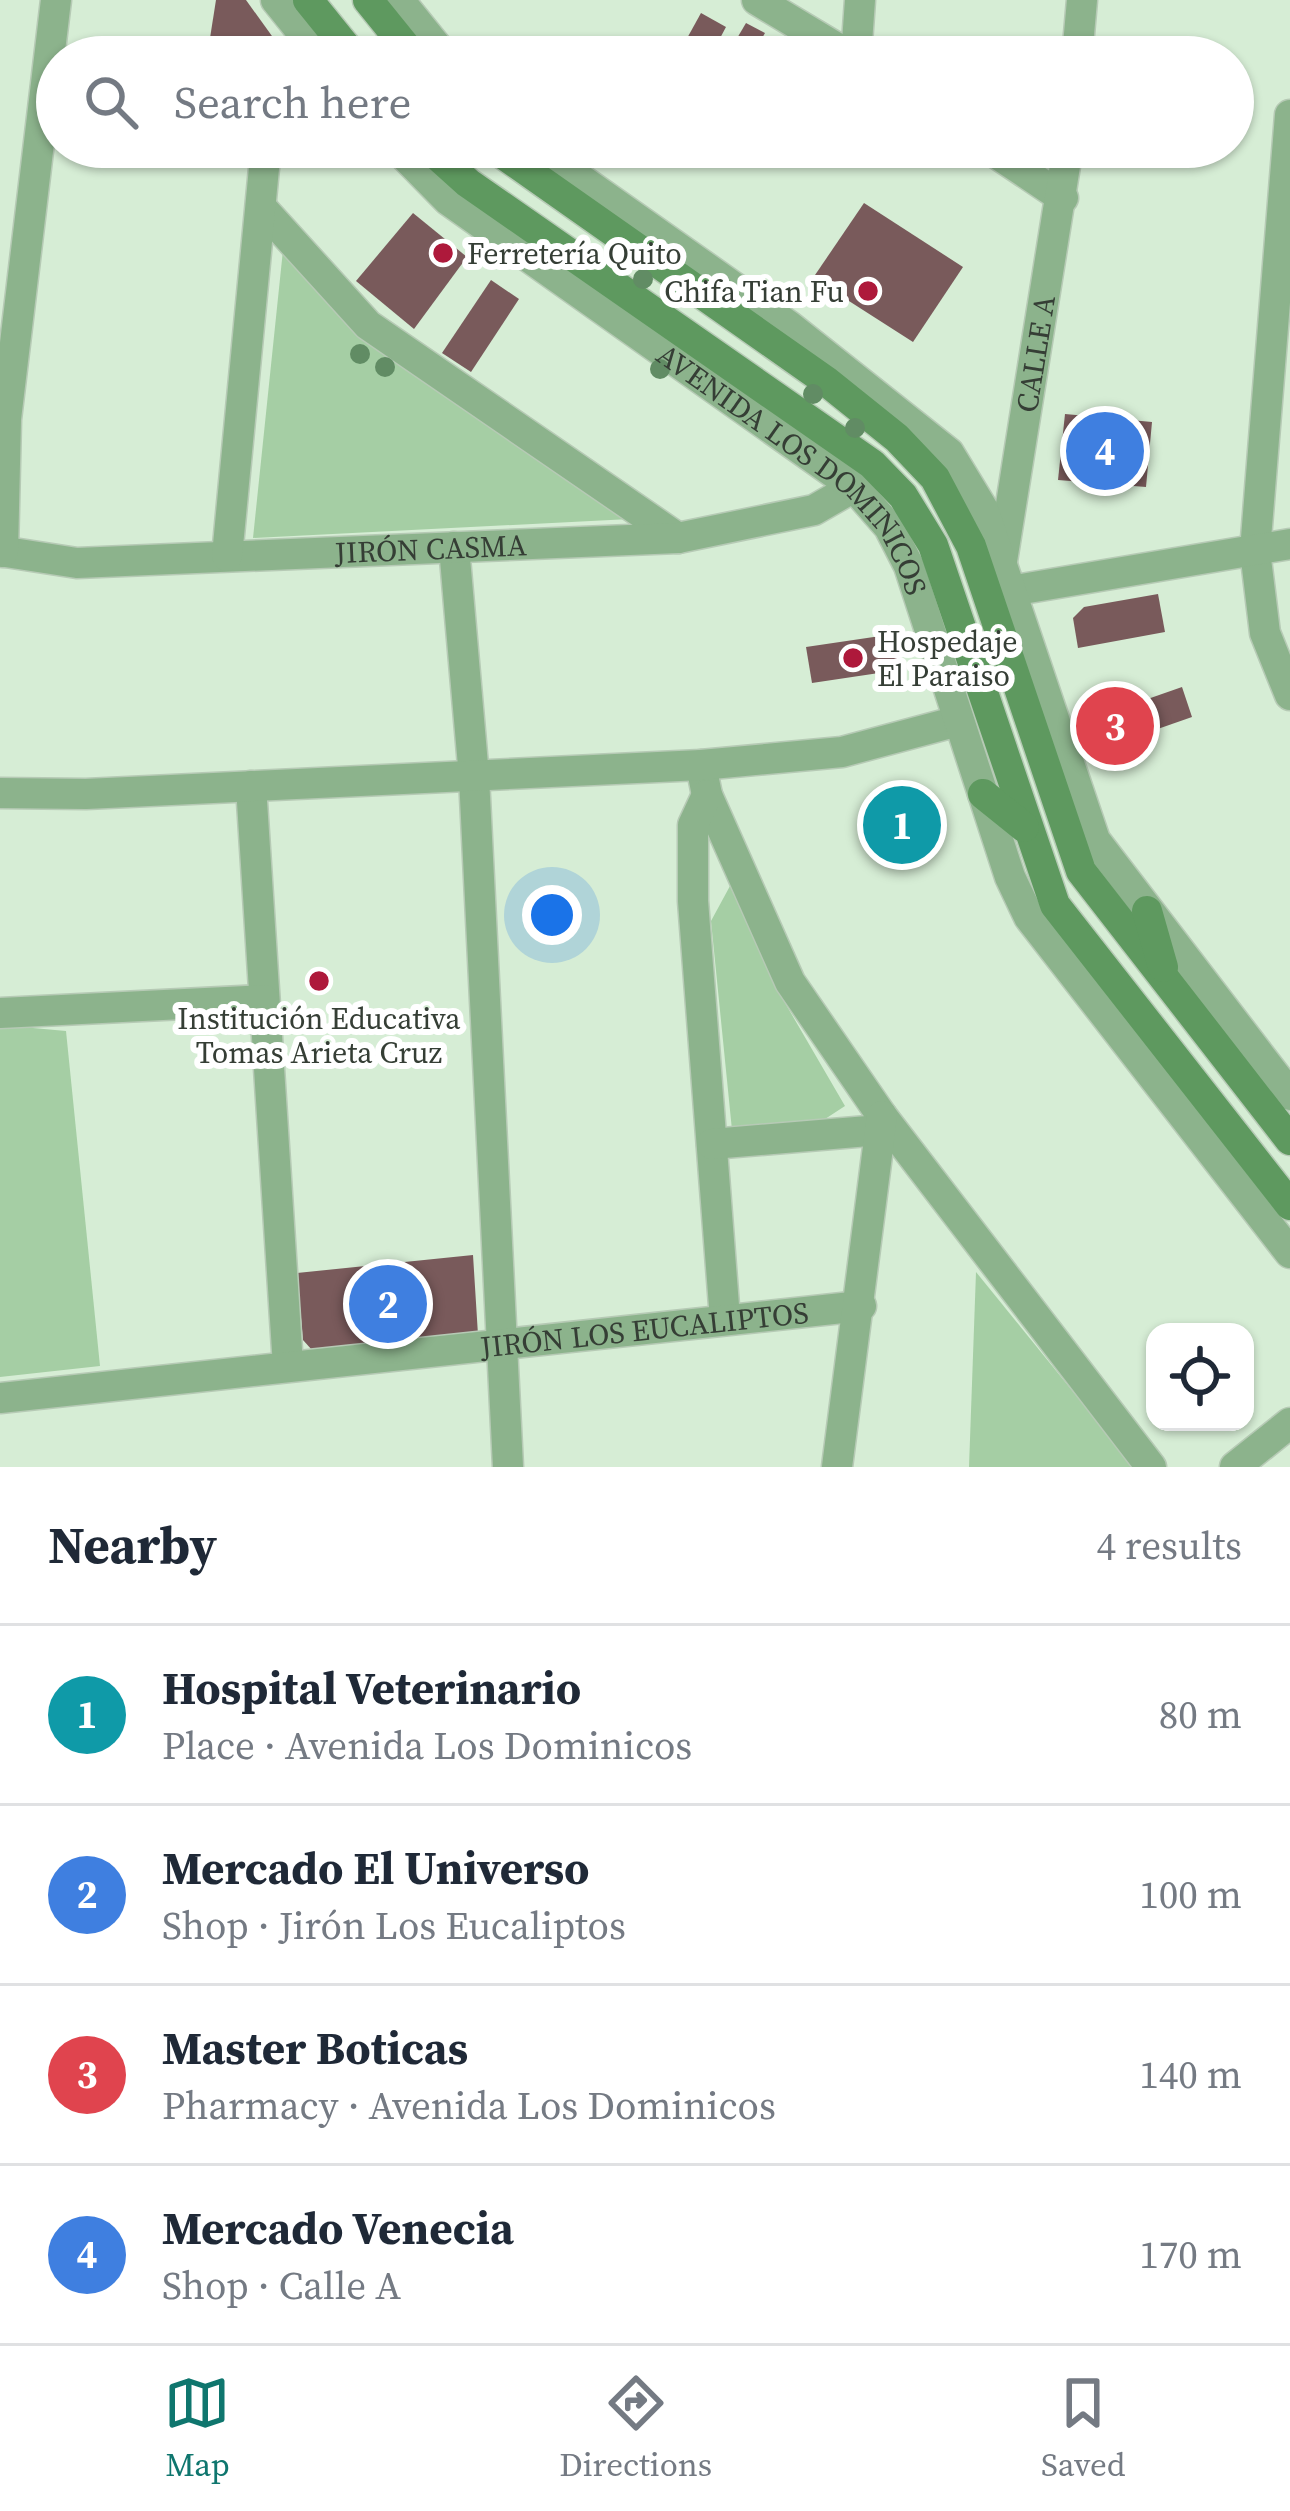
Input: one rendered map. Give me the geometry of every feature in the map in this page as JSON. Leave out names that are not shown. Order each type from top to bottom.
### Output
[{"type":"main road","points":[[308,0],[337,36]]},
{"type":"main road","points":[[368,0],[397,36]]},
{"type":"main road","name":"AVENIDA LOS DOMINICOS","points":[[449,168],[872,464],[903,496],[940,562],[1024,827],[1055,905],[1290,1204]]},
{"type":"main road","points":[[523,168],[826,381],[909,449],[955,510],[1074,857],[1290,1140]]},
{"type":"main road","points":[[525,254],[591,269]]},
{"type":"main road","points":[[789,326],[826,381]]},
{"type":"main road","points":[[982,794],[1024,827]]},
{"type":"main road","points":[[1147,911],[1168,985]]},
{"type":"street","points":[[52,36],[56,0]]},
{"type":"street","points":[[276,0],[303,36]]},
{"type":"street","points":[[399,0],[428,36]]},
{"type":"street","points":[[757,0],[818,36]]},
{"type":"street","points":[[856,36],[860,0]]},
{"type":"street","points":[[1079,36],[1082,0]]},
{"type":"street","points":[[1290,115],[1280,316],[1255,551],[1265,633],[1290,695]]},
{"type":"street","points":[[1,552],[6,419],[36,168]]},
{"type":"street","points":[[227,556],[264,168]]},
{"type":"street","name":"AVENIDA LOS DOMINICOS","points":[[417,168],[448,200],[854,487],[889,527],[909,566],[982,794],[1029,917],[1290,1253]]},
{"type":"street","points":[[566,168],[789,326],[950,453],[983,509],[1095,839],[1290,1095]]},
{"type":"street","points":[[1018,168],[1063,198]]},
{"type":"street","name":"CALLE A","points":[[1006,576],[1066,168]]},
{"type":"street","points":[[261,207],[368,325],[677,538]]},
{"type":"street","name":"JIRÓN CASMA","points":[[1,552],[77,563],[677,538],[814,510],[854,487]]},
{"type":"street","points":[[1006,576],[1290,544]]},
{"type":"street","points":[[454,547],[474,777],[508,1467]]},
{"type":"street","points":[[0,793],[474,777],[704,780],[842,752],[958,721]]},
{"type":"street","points":[[704,780],[790,982],[881,1123],[1151,1467]]},
{"type":"street","points":[[704,780],[692,836],[724,1319]]},
{"type":"street","points":[[251,786],[288,1366]]},
{"type":"street","points":[[0,1013],[265,1000]]},
{"type":"street","points":[[712,1144],[881,1123]]},
{"type":"street","points":[[837,1467],[881,1123]]},
{"type":"street","name":"JIRÓN LOS EUCALIPTOS","points":[[0,1398],[861,1306]]},
{"type":"street","points":[[1235,1467],[1290,1423]]},
{"type":"green space","points":[[283,250],[630,519],[253,538]]},
{"type":"green space","points":[[730,886],[774,984],[845,1106],[822,1121],[732,1130],[711,921]]},
{"type":"green space","points":[[0,1025],[66,1031],[100,1366],[0,1377]]},
{"type":"green space","points":[[976,1272],[1134,1467],[969,1467]]},
{"type":"building","points":[[216,0],[246,0],[272,36],[210,36]]},
{"type":"building","points":[[701,13],[726,27],[721,36],[688,36]]},
{"type":"building","points":[[746,23],[765,33],[763,36],[738,36]]},
{"type":"building","points":[[864,203],[963,267],[913,342],[813,278]]},
{"type":"building","points":[[413,213],[467,257],[414,329],[356,281]]},
{"type":"building","points":[[491,280],[519,299],[471,372],[442,353]]},
{"type":"building","points":[[1065,414],[1152,422],[1146,487],[1058,480]]},
{"type":"building","points":[[1158,594],[1165,632],[1078,648],[1073,618],[1084,607]]},
{"type":"building","name":"Hospedaje El Paraiso","points":[[894,634],[899,670],[812,683],[806,647]]},
{"type":"building","points":[[1182,687],[1192,717],[1109,746],[1099,716]]},
{"type":"building","points":[[929,792],[945,826],[875,857],[859,823]]},
{"type":"building","points":[[473,1255],[478,1335],[312,1350],[303,1340],[297,1273]]},
{"type":"place","name":"Ferretería Quito","points":[[443,253]]},
{"type":"place","name":"Chifa Tian Fu","points":[[868,291]]},
{"type":"place","name":"Mercado Venecia","points":[[1105,451]]},
{"type":"place","name":"Hospedaje El Paraiso","points":[[853,658]]},
{"type":"place","name":"Master Boticas","points":[[1115,726]]},
{"type":"place","name":"Hospital Veterinario","points":[[902,825]]},
{"type":"place","name":"Institución Educativa Tomas Arieta Cruz","points":[[319,981]]},
{"type":"place","name":"Mercado El Universo","points":[[388,1304]]}]
